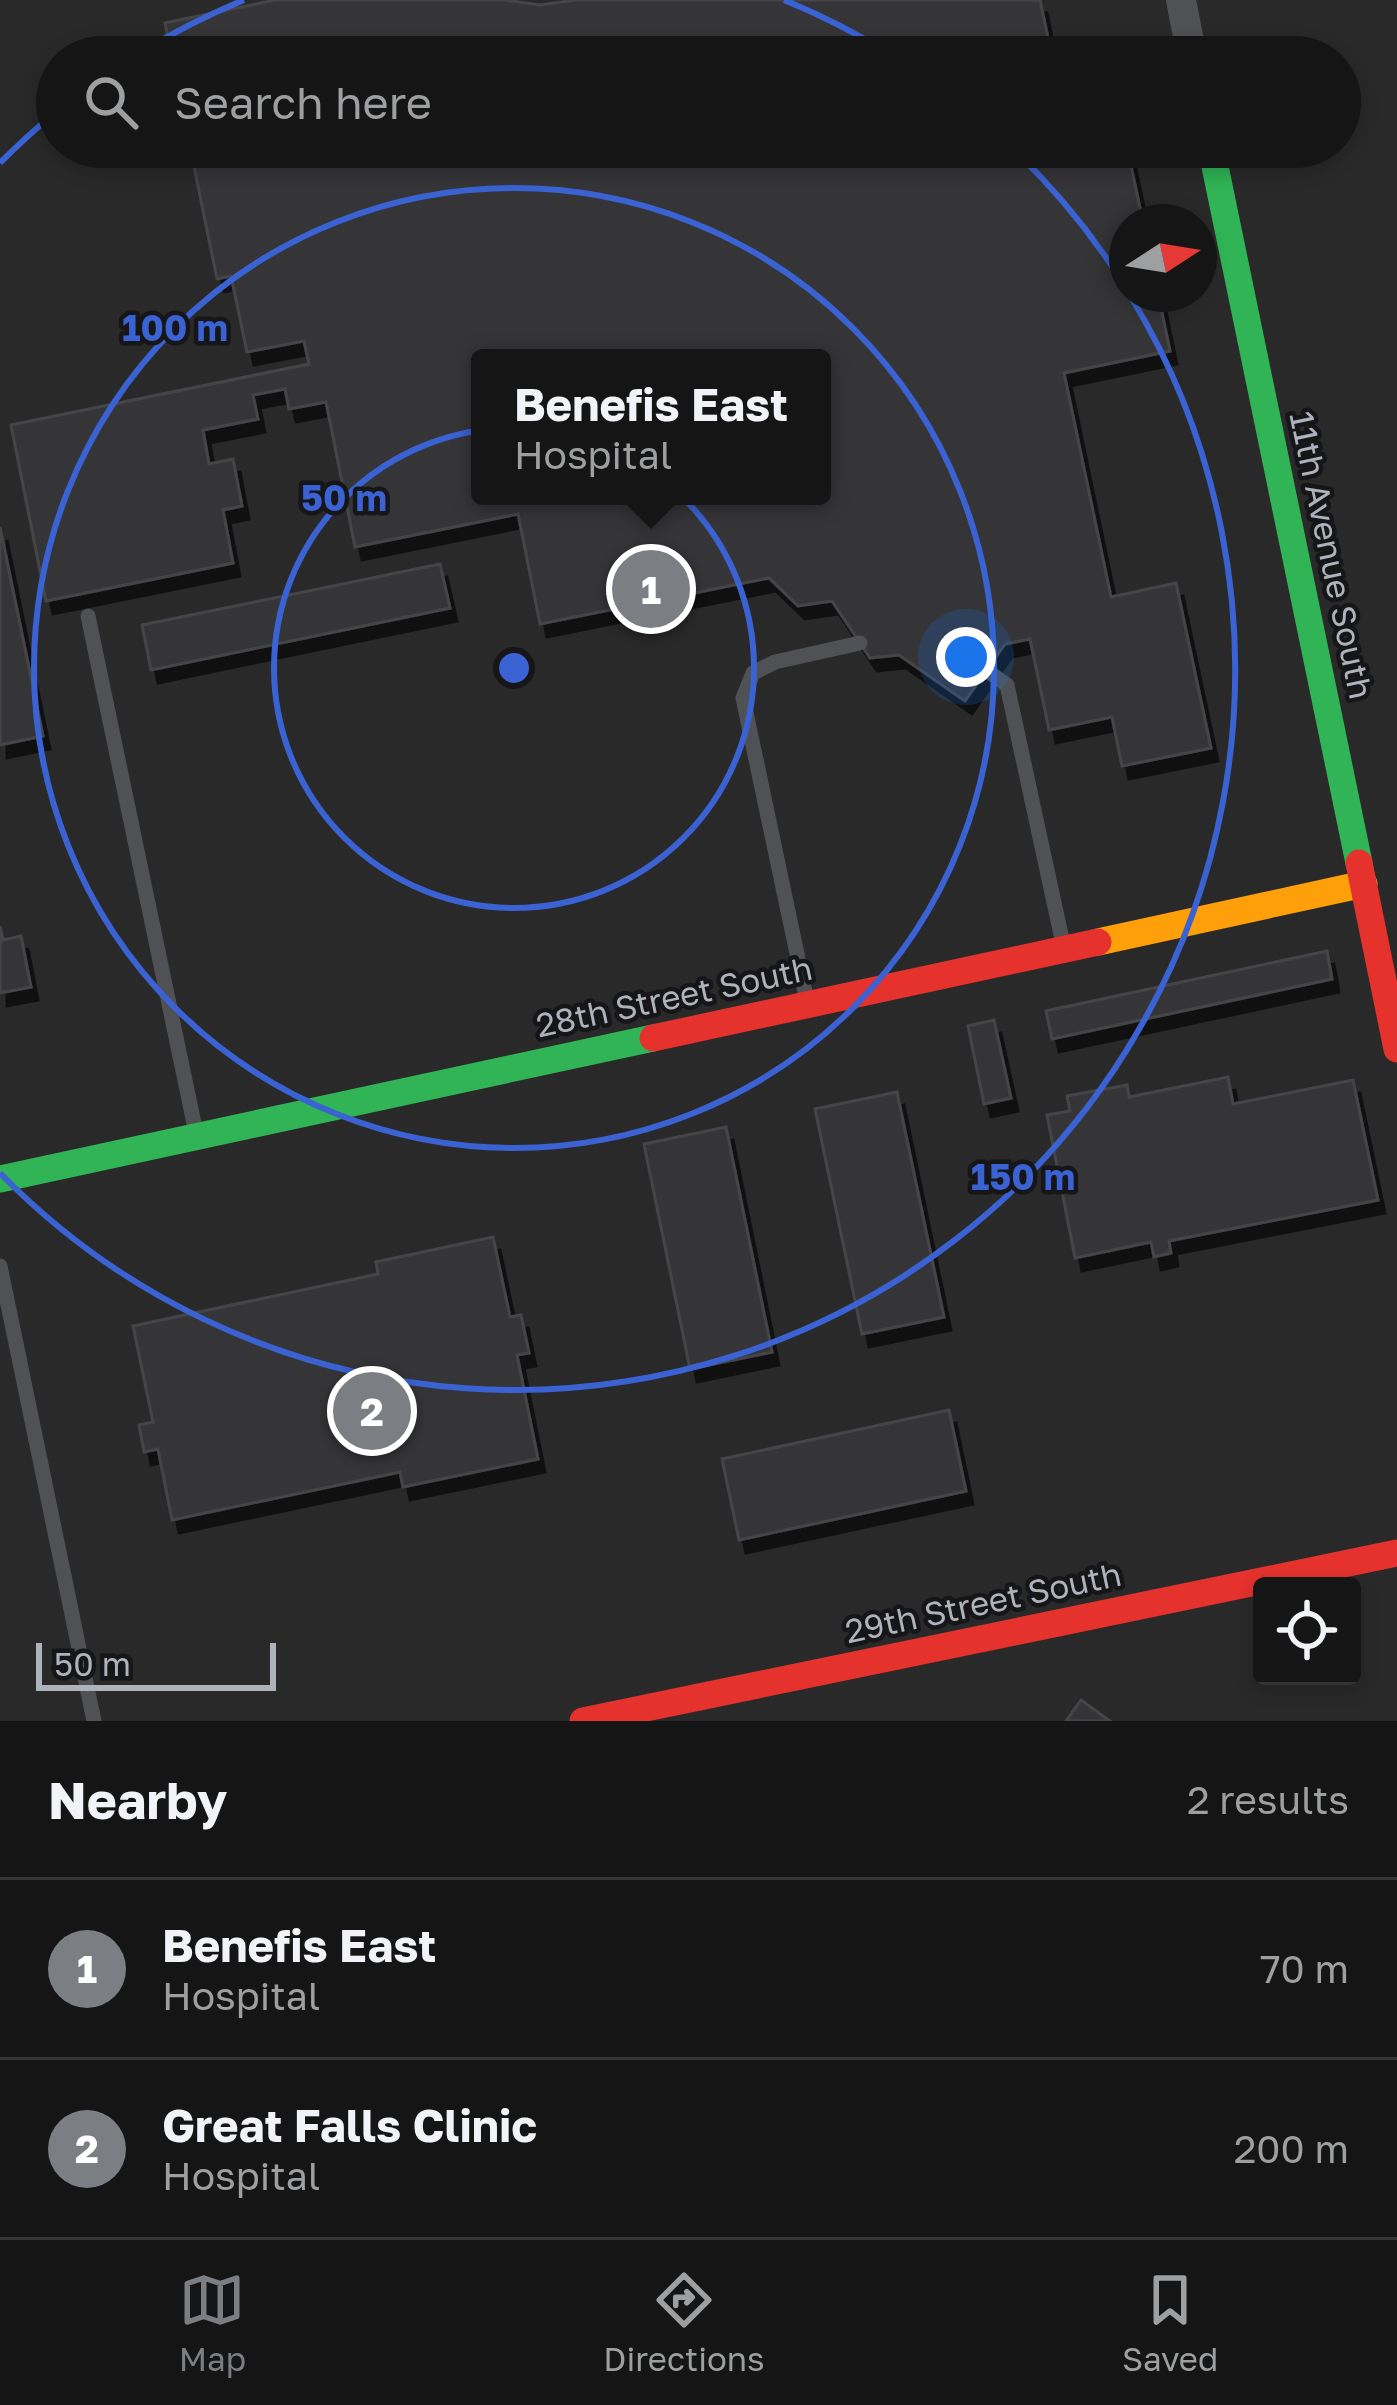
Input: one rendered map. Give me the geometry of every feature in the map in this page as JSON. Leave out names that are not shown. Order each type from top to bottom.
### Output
[{"type":"street","points":[[1181,0],[1188,36]]},
{"type":"street","name":"11th Avenue South","points":[[1215,168],[1397,1049]]},
{"type":"street","name":"28th Street South","points":[[0,1179],[1364,884]]},
{"type":"street","name":"29th Street South","points":[[583,1721],[1397,1553]]},
{"type":"lane","points":[[88,616],[197,1136]]},
{"type":"lane","points":[[808,1004],[743,698],[753,673],[775,662],[860,643]]},
{"type":"lane","points":[[986,670],[1007,685],[1064,949]]},
{"type":"lane","points":[[0,1266],[94,1721]]},
{"type":"shaded area","points":[[0,0],[1397,0],[1397,1721],[0,1721]]},
{"type":"building","points":[[275,0],[505,0],[540,5],[576,0],[1040,0],[1048,36],[168,36],[165,23]]},
{"type":"building","points":[[194,168],[1131,168],[1139,204],[1109,204],[1109,312],[1162,312],[1170,351],[1064,373],[1111,597],[1176,583],[1211,748],[1122,766],[1112,717],[1049,730],[1030,639],[1005,644],[965,701],[899,655],[870,658],[832,601],[798,606],[769,578],[540,624],[518,514],[355,547],[326,402],[289,409],[285,389],[253,395],[258,419],[203,430],[209,464],[233,459],[242,506],[223,510],[233,563],[46,601],[11,425],[309,364],[304,341],[247,352],[231,276],[217,279]]},
{"type":"building","points":[[0,527],[43,736],[0,745]]},
{"type":"building","points":[[440,564],[450,608],[151,670],[142,625]]},
{"type":"building","points":[[0,926],[3,940],[21,936],[31,987],[0,993]]},
{"type":"building","points":[[1327,951],[1332,979],[1052,1039],[1046,1011]]},
{"type":"building","points":[[994,1020],[1011,1098],[984,1104],[968,1026]]},
{"type":"building","points":[[1228,1077],[1233,1104],[1353,1080],[1378,1200],[1169,1241],[1171,1253],[1154,1257],[1151,1242],[1075,1258],[1047,1115],[1070,1111],[1067,1096],[1127,1085],[1129,1097]]},
{"type":"building","points":[[897,1092],[944,1317],[862,1334],[815,1109]]},
{"type":"building","points":[[726,1127],[772,1352],[690,1369],[644,1144]]},
{"type":"building","points":[[493,1237],[510,1317],[521,1315],[529,1353],[517,1355],[538,1459],[403,1487],[400,1472],[172,1520],[158,1449],[144,1452],[139,1425],[153,1422],[133,1326],[378,1274],[376,1262]]},
{"type":"building","points":[[949,1410],[966,1491],[739,1540],[722,1459]]},
{"type":"building","points":[[1081,1700],[1110,1721],[1066,1721]]},
{"type":"traffic: fast","points":[[1215,168],[1359,863]]},
{"type":"traffic: fast","points":[[0,1179],[653,1038]]},
{"type":"traffic: slow","points":[[1098,942],[1364,884]]},
{"type":"traffic: jam","points":[[1359,863],[1397,1049]]},
{"type":"traffic: jam","points":[[653,1038],[1098,942]]},
{"type":"traffic: jam","points":[[583,1721],[1397,1553]]},
{"type":"place","name":"Benefis East","points":[[651,589]]},
{"type":"place","name":"Great Falls Clinic","points":[[372,1411]]}]
